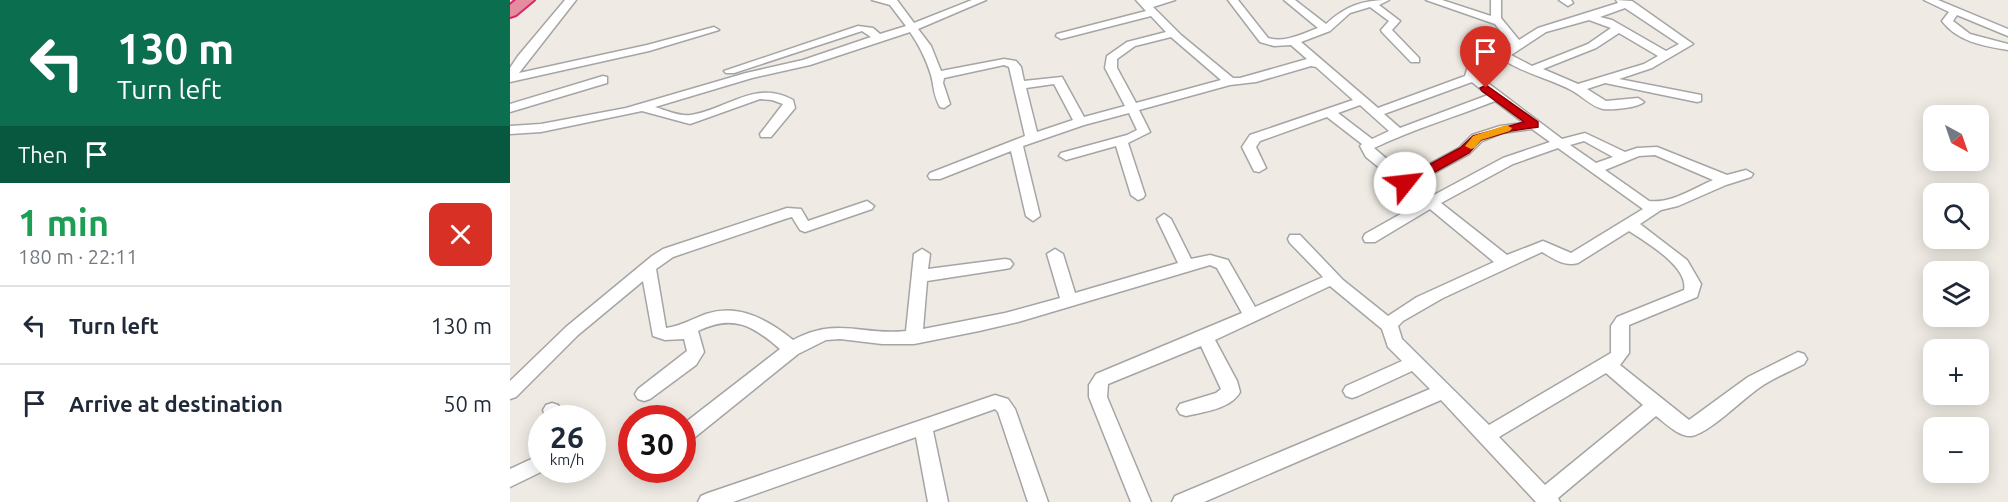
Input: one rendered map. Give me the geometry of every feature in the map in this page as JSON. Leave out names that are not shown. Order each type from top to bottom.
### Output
[{"type":"highway","points":[[510,12],[526,0]]},
{"type":"street","points":[[510,77],[524,56],[571,0]]},
{"type":"street","points":[[876,0],[893,2],[913,27],[939,76],[938,88],[944,104]]},
{"type":"street","points":[[510,130],[541,128],[642,107],[692,91],[806,63],[913,27],[981,0]]},
{"type":"street","points":[[1061,36],[1170,0]]},
{"type":"street","points":[[1233,0],[1264,40],[1274,44],[1294,41],[1326,29],[1346,11],[1384,0]]},
{"type":"street","points":[[1289,0],[1326,29]]},
{"type":"street","points":[[1431,0],[1497,21]]},
{"type":"street","points":[[1496,0],[1494,15],[1517,45]]},
{"type":"street","points":[[1929,0],[2008,33]]},
{"type":"street","points":[[1577,88],[1648,66],[1685,46],[1687,42],[1625,2],[1589,17],[1542,30],[1503,55],[1470,70],[1472,78],[1638,201],[1652,207],[1746,174]]},
{"type":"street","points":[[1372,4],[1395,21],[1386,30],[1415,60]]},
{"type":"street","points":[[1148,6],[1173,33],[1230,81]]},
{"type":"street","points":[[1954,12],[1947,21],[1956,30],[1986,43],[2008,47]]},
{"type":"street","points":[[1589,17],[1608,22],[1665,55]]},
{"type":"street","points":[[1534,69],[1592,46],[1619,28]]},
{"type":"street","points":[[510,77],[656,46],[714,30]]},
{"type":"street","points":[[1066,156],[1121,141],[1143,132],[1111,68],[1111,58],[1131,44],[1173,33]]},
{"type":"street","points":[[1294,41],[1391,125],[1395,133]]},
{"type":"street","points":[[1503,55],[1518,65],[1534,69],[1577,88],[1604,105],[1638,102]]},
{"type":"street","points":[[939,76],[1009,62],[1015,67],[1032,138]]},
{"type":"street","points":[[935,176],[1080,122],[1230,81],[1242,82],[1305,63],[1316,62]]},
{"type":"street","points":[[1376,113],[1472,78]]},
{"type":"street","points":[[1602,79],[1697,98]]},
{"type":"street","points":[[510,108],[603,80]]},
{"type":"street","points":[[1020,85],[1058,80],[1080,122]]},
{"type":"street","points":[[642,107],[690,120],[758,96],[768,95],[787,101],[789,108],[766,134]]},
{"type":"street","points":[[1496,96],[1366,146],[1371,154],[1405,183],[1497,253],[1502,264]]},
{"type":"street","points":[[1259,168],[1250,147],[1255,138],[1361,101]]},
{"type":"street","points":[[1328,112],[1370,144]]},
{"type":"street","points":[[1405,183],[1464,151],[1477,138],[1509,128],[1534,124]]},
{"type":"street","points":[[1370,238],[1430,202],[1519,156],[1585,137],[1624,157]]},
{"type":"street","points":[[1121,141],[1138,195]]},
{"type":"street","points":[[1016,144],[1033,216]]},
{"type":"street","points":[[1594,169],[1637,152],[1657,151],[1726,180]]},
{"type":"street","points":[[510,392],[572,331],[648,267],[675,251],[786,213],[796,212],[805,227],[867,206]]},
{"type":"street","points":[[1389,324],[1393,319],[1417,305],[1543,246],[1564,258],[1573,259],[1658,206]]},
{"type":"street","points":[[1164,219],[1187,266]]},
{"type":"street","points":[[1487,435],[1617,358],[1620,352],[1619,326],[1623,321],[1685,296],[1694,287],[1689,273],[1680,262],[1630,224]]},
{"type":"street","points":[[1295,239],[1366,310],[1389,324],[1394,342],[1487,435],[1517,471],[1547,499],[1656,405]]},
{"type":"street","points":[[914,338],[922,254]]},
{"type":"street","points":[[1054,254],[1069,301]]},
{"type":"street","points":[[696,424],[792,349],[814,336],[840,332],[891,339],[914,338],[1005,319],[1210,260],[1220,261],[1251,315]]},
{"type":"street","points":[[920,276],[1005,264]]},
{"type":"street","points":[[648,267],[659,332],[665,334],[686,330],[713,318],[731,316],[766,328],[792,349]]},
{"type":"street","points":[[1141,502],[1098,397],[1098,385],[1110,375],[1205,337],[1322,281],[1330,279],[1337,282]]},
{"type":"street","points":[[644,394],[694,357],[696,348],[692,334],[686,330]]},
{"type":"street","points":[[1186,409],[1221,399],[1231,392],[1228,381],[1205,337]]},
{"type":"street","points":[[1607,364],[1677,423],[1690,429],[1704,421],[1754,382],[1798,359]]},
{"type":"street","points":[[1352,391],[1414,363]]},
{"type":"street","points":[[1182,502],[1443,391]]},
{"type":"street","points":[[708,502],[987,404],[1002,404],[1009,416],[1038,502]]},
{"type":"street","points":[[923,427],[938,502]]},
{"type":"street","points":[[510,478],[528,469]]},
{"type":"slow traffic","points":[[1471,146],[1477,138],[1506,128]]},
{"type":"route","points":[[1405,183],[1464,151],[1477,138],[1500,130],[1534,124],[1486,88]]}]
